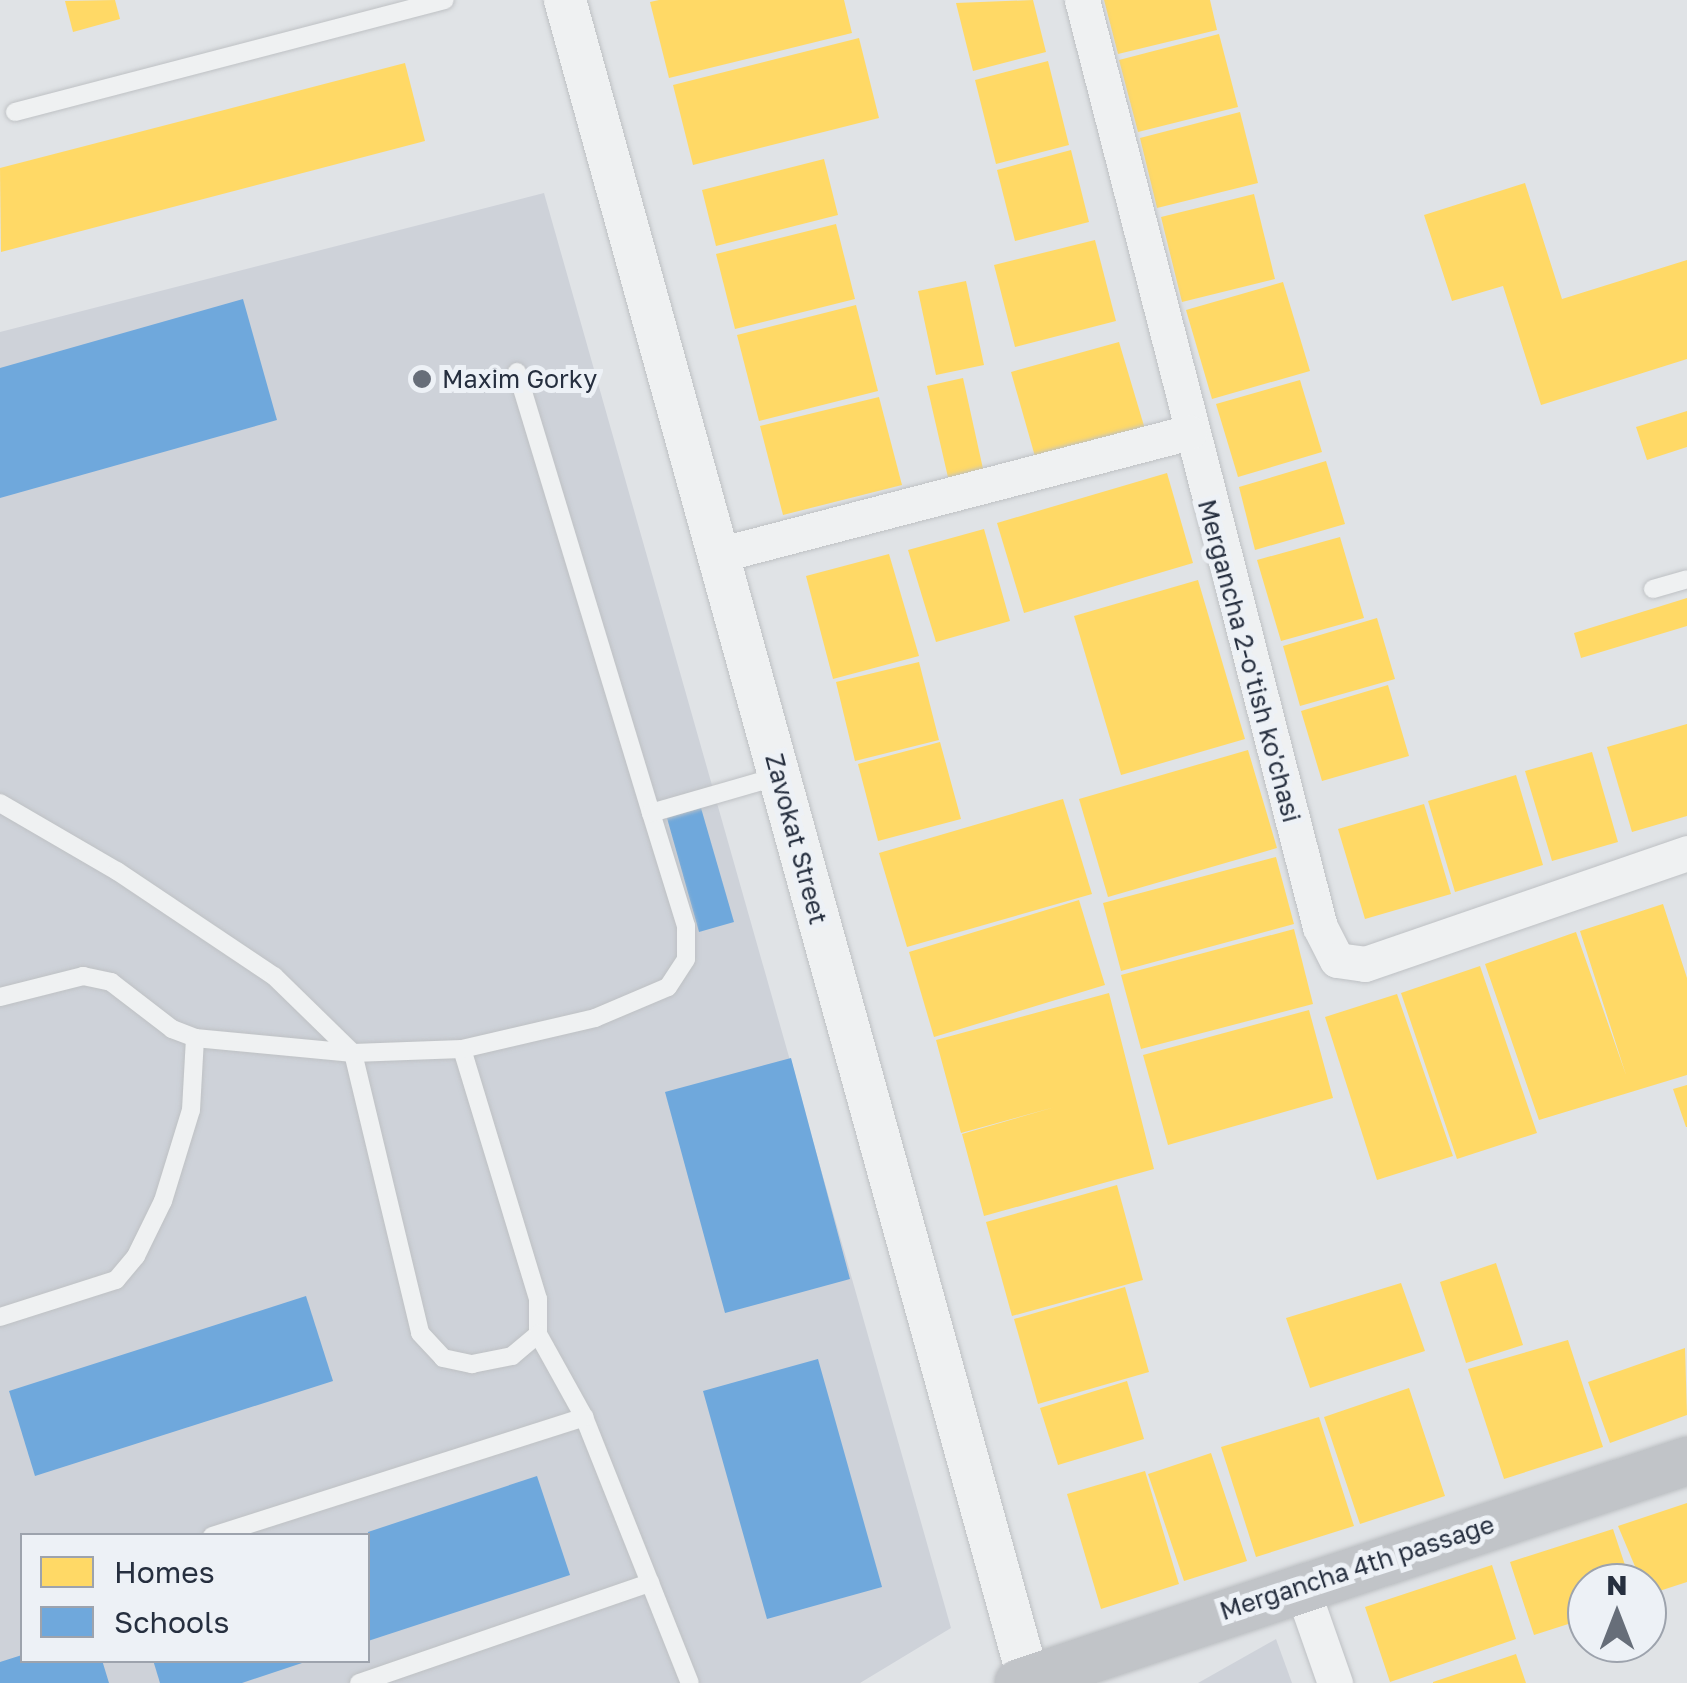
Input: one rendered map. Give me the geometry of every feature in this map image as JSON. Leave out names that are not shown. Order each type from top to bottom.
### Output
[{"type":"main road","name":"Mergancha 4th passage","points":[[1024,1681],[1687,1461]]},
{"type":"street","name":"Zavokat Street","points":[[565,0],[1024,1681]]},
{"type":"street","name":"Mergancha 2-o'tish ko'chasi","points":[[1082,0],[1188,432],[1320,926],[1337,960],[1366,964],[1685,860]]},
{"type":"street","points":[[718,555],[1188,432]]},
{"type":"street","points":[[1301,1586],[1335,1683]]},
{"type":"lane","points":[[15,112],[446,0]]},
{"type":"lane","points":[[0,998],[83,976],[111,982],[172,1029],[196,1038],[353,1053],[462,1048],[595,1018],[668,987],[686,958],[686,926],[518,372]]},
{"type":"lane","points":[[1653,590],[1687,579]]},
{"type":"lane","points":[[651,813],[779,776]]},
{"type":"lane","points":[[0,804],[118,872],[274,976],[353,1053],[420,1333],[444,1358],[472,1364],[512,1356],[538,1334]]},
{"type":"lane","points":[[0,1318],[116,1280],[136,1256],[163,1201],[192,1110],[196,1038]]},
{"type":"lane","points":[[462,1048],[538,1298],[538,1334],[584,1417],[690,1683]]},
{"type":"lane","points":[[221,1533],[584,1417]]},
{"type":"lane","points":[[359,1683],[650,1583]]},
{"type":"shaded area","points":[[544,193],[951,1628],[860,1683],[0,1683],[0,332]]},
{"type":"shaded area","points":[[1276,1639],[1292,1683],[1198,1683]]},
{"type":"building: Homes","points":[[115,0],[120,19],[73,32],[65,1]]},
{"type":"building: Homes","points":[[844,0],[852,33],[669,78],[650,2]]},
{"type":"building: Homes","points":[[1033,0],[1046,52],[973,71],[956,3]]},
{"type":"building: Homes","points":[[1104,0],[1210,0],[1217,30],[1118,54]]},
{"type":"building: Homes","points":[[1219,34],[1238,107],[1138,132],[1119,60]]},
{"type":"building: Homes","points":[[859,38],[879,118],[693,165],[673,85]]},
{"type":"building: Homes","points":[[1048,61],[1069,145],[996,164],[975,80]]},
{"type":"building: Homes","points":[[405,63],[425,141],[1,252],[0,168]]},
{"type":"building: Homes","points":[[1240,112],[1258,183],[1157,208],[1140,138]]},
{"type":"building: Homes","points":[[1071,150],[1089,222],[1015,241],[997,170]]},
{"type":"building: Homes","points":[[824,159],[838,215],[716,246],[702,190]]},
{"type":"building: Homes","points":[[1525,183],[1562,299],[1687,260],[1687,359],[1541,405],[1503,286],[1452,301],[1424,215]]},
{"type":"building: Homes","points":[[1254,194],[1275,279],[1182,302],[1161,217]]},
{"type":"building: Homes","points":[[836,224],[855,299],[735,329],[716,254]]},
{"type":"building: Homes","points":[[1095,240],[1116,321],[1015,347],[994,265]]},
{"type":"building: Homes","points":[[966,281],[984,365],[936,375],[918,291]]},
{"type":"building: Homes","points":[[1283,282],[1310,371],[1212,399],[1186,310]]},
{"type":"building: Homes","points":[[856,305],[878,391],[759,421],[737,335]]},
{"type":"building: Homes","points":[[1119,342],[1147,436],[1038,467],[1011,372]]},
{"type":"building: Homes","points":[[963,378],[985,478],[950,486],[927,386]]},
{"type":"building: Homes","points":[[1300,380],[1322,452],[1238,477],[1216,404]]},
{"type":"building: Homes","points":[[879,397],[902,485],[783,515],[760,426]]},
{"type":"building: Homes","points":[[1687,411],[1687,447],[1647,460],[1636,427]]},
{"type":"building: Homes","points":[[1326,461],[1345,524],[1255,550],[1239,487]]},
{"type":"building: Homes","points":[[1167,473],[1193,563],[1024,613],[997,523]]},
{"type":"building: Homes","points":[[984,529],[1010,621],[936,642],[908,550]]},
{"type":"building: Homes","points":[[1340,537],[1364,618],[1281,641],[1257,560]]},
{"type":"building: Homes","points":[[889,554],[919,656],[833,679],[806,576]]},
{"type":"building: Homes","points":[[1198,580],[1245,739],[1121,775],[1074,616]]},
{"type":"building: Homes","points":[[1687,598],[1687,626],[1581,658],[1574,633]]},
{"type":"building: Homes","points":[[1377,618],[1395,679],[1300,706],[1283,646]]},
{"type":"building: Homes","points":[[919,662],[939,740],[855,761],[836,682]]},
{"type":"building: Homes","points":[[1388,685],[1409,756],[1322,781],[1301,711]]},
{"type":"building: Homes","points":[[1687,724],[1687,816],[1632,832],[1607,747]]},
{"type":"building: Homes","points":[[940,742],[961,819],[878,841],[858,764]]},
{"type":"building: Homes","points":[[1248,750],[1277,848],[1108,897],[1079,799]]},
{"type":"building: Homes","points":[[1592,752],[1618,842],[1552,861],[1525,771]]},
{"type":"building: Homes","points":[[1516,775],[1543,865],[1455,892],[1428,801]]},
{"type":"building: Homes","points":[[1063,799],[1092,894],[907,947],[879,853]]},
{"type":"building: Homes","points":[[1424,804],[1451,894],[1365,919],[1338,829]]},
{"type":"building: Homes","points":[[1276,857],[1294,924],[1121,971],[1103,903]]},
{"type":"building: Homes","points":[[1079,900],[1105,985],[934,1037],[909,952]]},
{"type":"building: Homes","points":[[1663,904],[1687,978],[1687,1075],[1539,1120],[1485,964],[1576,932],[1626,1075],[1580,931]]},
{"type":"building: Homes","points":[[1294,929],[1313,1004],[1141,1049],[1121,975]]},
{"type":"building: Homes","points":[[1480,966],[1537,1133],[1457,1159],[1401,993]]},
{"type":"building: Homes","points":[[1109,993],[1154,1169],[984,1216],[962,1134],[1055,1107],[961,1133],[936,1040]]},
{"type":"building: Homes","points":[[1397,994],[1453,1156],[1377,1180],[1325,1017]]},
{"type":"building: Homes","points":[[1309,1010],[1333,1098],[1168,1145],[1143,1055]]},
{"type":"building: Homes","points":[[1687,1085],[1687,1127],[1686,1127],[1673,1089]]},
{"type":"building: Homes","points":[[1117,1185],[1143,1280],[1012,1316],[986,1222]]},
{"type":"building: Homes","points":[[1496,1263],[1523,1345],[1466,1363],[1440,1282]]},
{"type":"building: Homes","points":[[1401,1283],[1425,1351],[1310,1388],[1286,1318]]},
{"type":"building: Homes","points":[[1125,1287],[1149,1372],[1038,1404],[1014,1319]]},
{"type":"building: Homes","points":[[1568,1340],[1603,1447],[1504,1479],[1468,1369]]},
{"type":"building: Homes","points":[[1685,1348],[1687,1415],[1610,1443],[1588,1382]]},
{"type":"building: Homes","points":[[1127,1381],[1144,1439],[1058,1465],[1040,1408]]},
{"type":"building: Homes","points":[[1409,1388],[1445,1496],[1360,1524],[1324,1417]]},
{"type":"building: Homes","points":[[1319,1417],[1354,1526],[1256,1557],[1221,1447]]},
{"type":"building: Homes","points":[[1211,1453],[1247,1561],[1184,1581],[1148,1474]]},
{"type":"building: Homes","points":[[1145,1471],[1179,1584],[1101,1609],[1067,1494]]},
{"type":"building: Homes","points":[[1687,1503],[1687,1582],[1667,1588],[1667,1563],[1634,1563],[1618,1526]]},
{"type":"building: Homes","points":[[1613,1529],[1624,1563],[1567,1563],[1567,1624],[1534,1635],[1510,1562]]},
{"type":"building: Homes","points":[[1492,1565],[1516,1639],[1390,1682],[1365,1607]]},
{"type":"building: Homes","points":[[1516,1654],[1526,1683],[1433,1683],[1433,1682]]},
{"type":"building: Schools","points":[[243,299],[277,420],[0,498],[0,368]]},
{"type":"building: Schools","points":[[701,808],[734,922],[699,932],[667,818]]},
{"type":"building: Schools","points":[[791,1058],[850,1279],[725,1313],[665,1092]]},
{"type":"building: Schools","points":[[306,1296],[333,1381],[35,1476],[9,1391]]},
{"type":"building: Schools","points":[[818,1359],[882,1587],[767,1619],[703,1391]]},
{"type":"building: Schools","points":[[537,1476],[570,1575],[370,1640],[368,1532]]},
{"type":"building: Schools","points":[[20,1656],[20,1663],[103,1663],[109,1683],[0,1683],[0,1662]]},
{"type":"building: Schools","points":[[154,1663],[302,1663],[242,1683],[160,1683]]},
{"type":"place","name":"Maxim Gorky","points":[[422,379]]}]
